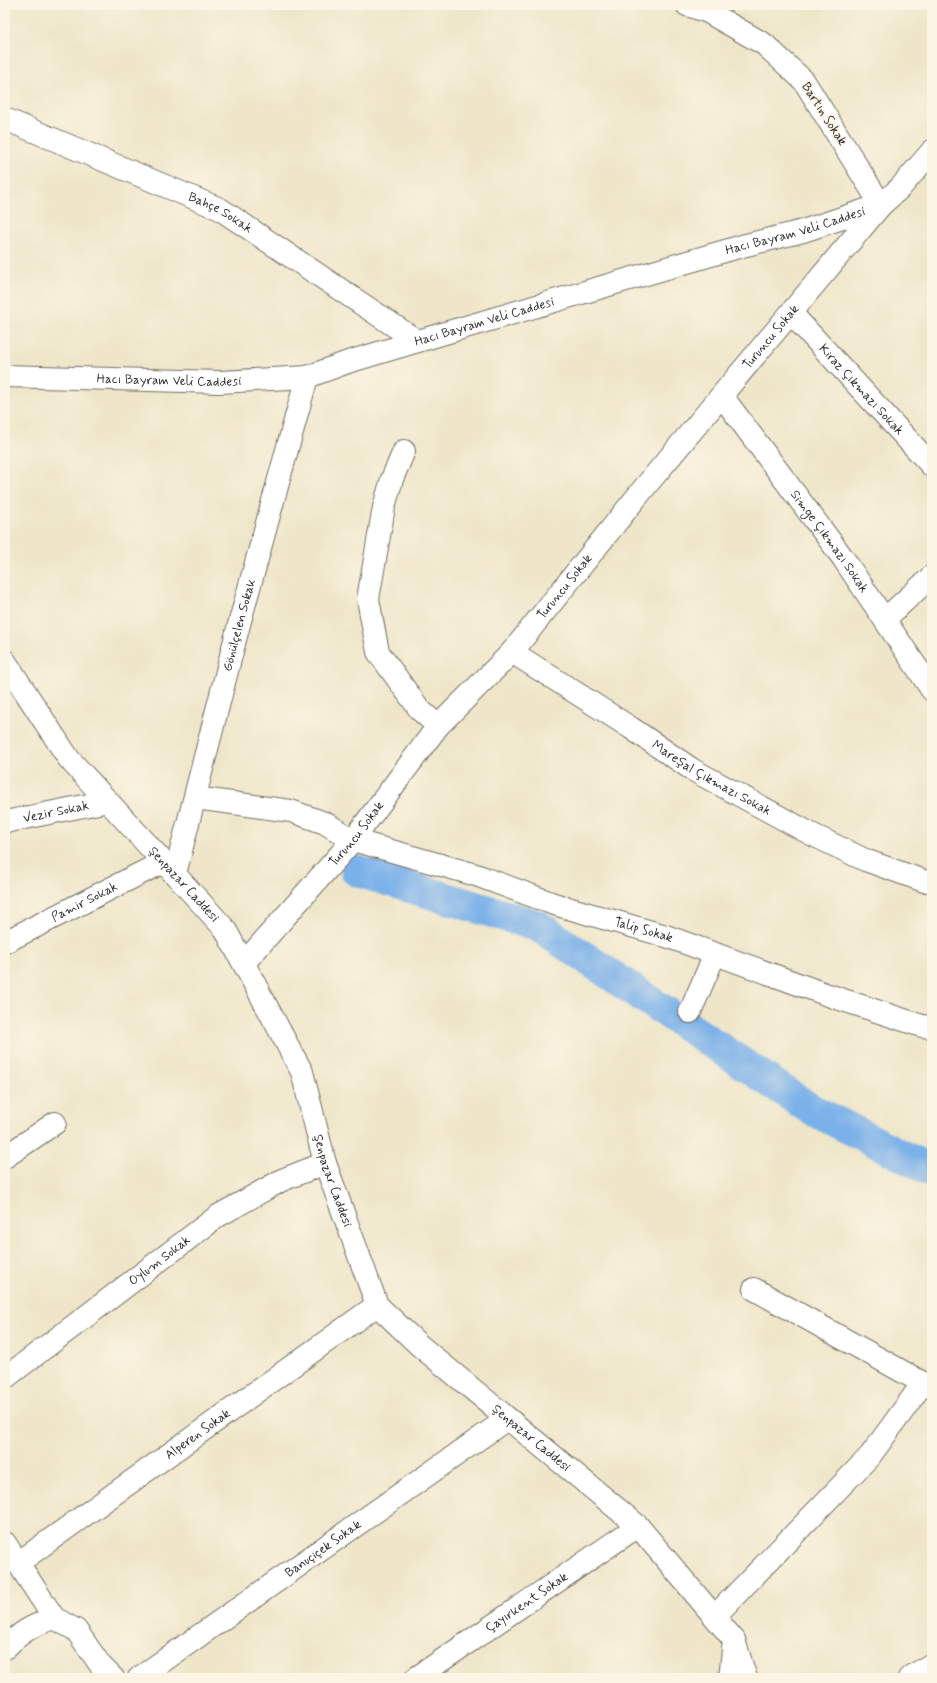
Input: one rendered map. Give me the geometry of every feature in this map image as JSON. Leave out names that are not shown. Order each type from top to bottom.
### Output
[{"type":"street","name":"Bartın Sokak","points":[[701,7],[764,44],[804,81],[881,205]]},
{"type":"street","name":"Bahçe Sokak","points":[[5,120],[220,209],[417,341]]},
{"type":"street","name":"Hacı Bayram Veli Caddesi","points":[[5,376],[220,382],[307,377],[348,362],[417,341],[742,246],[803,230],[881,205],[900,188],[932,151]]},
{"type":"street","name":"Turuncu Sokak","points":[[244,963],[353,840],[438,726],[512,652],[644,488],[881,205]]},
{"type":"street","name":"Kiraz Çıkmazı Sokak","points":[[791,313],[932,466]]},
{"type":"street","name":"Gönülçelen Sokak","points":[[169,868],[195,798],[237,632],[307,377]]},
{"type":"street","name":"Simge Çıkmazı Sokak","points":[[722,396],[843,558],[932,690]]},
{"type":"street","points":[[404,451],[392,479],[384,508],[368,599],[378,652],[420,710],[438,726]]},
{"type":"street","points":[[885,619],[932,576]]},
{"type":"street","name":"Mareşal Çıkmazı Sokak","points":[[512,652],[631,728],[693,770],[811,834],[865,860],[924,881]]},
{"type":"street","name":"Şenpazar Caddesi","points":[[5,661],[69,759],[225,929],[302,1072],[325,1163],[377,1305],[419,1345],[638,1526],[734,1640]]},
{"type":"street","name":"Talip Sokak","points":[[195,798],[291,811],[325,823],[353,840],[476,875],[554,904],[666,936],[828,995],[932,1028]]},
{"type":"street","name":"Vezir Sokak","points":[[5,822],[108,801]]},
{"type":"street","name":"Pamir Sokak","points":[[5,942],[169,868]]},
{"type":"street","points":[[690,1012],[715,954]]},
{"type":"street","points":[[5,1157],[55,1123]]},
{"type":"street","name":"Oylum Sokak","points":[[5,1378],[218,1216],[282,1180],[325,1163]]},
{"type":"street","points":[[715,1616],[870,1456],[928,1386],[754,1289]]},
{"type":"street","name":"Alperen Sokak","points":[[18,1563],[377,1305]]},
{"type":"street","name":"Banuçiçek Sokak","points":[[139,1678],[507,1419]]},
{"type":"street","name":"Çayırkent Sokak","points":[[416,1678],[638,1526]]},
{"type":"street","points":[[5,1543],[54,1618],[76,1630],[101,1666],[113,1678]]},
{"type":"street","points":[[5,1648],[19,1634],[37,1624],[54,1618]]},
{"type":"street","points":[[730,1678],[734,1640]]},
{"type":"street","points":[[734,1640],[746,1678]]},
{"type":"street","points":[[910,1678],[932,1664]]},
{"type":"waterway","points":[[357,871],[538,926],[809,1108],[932,1171]]}]
